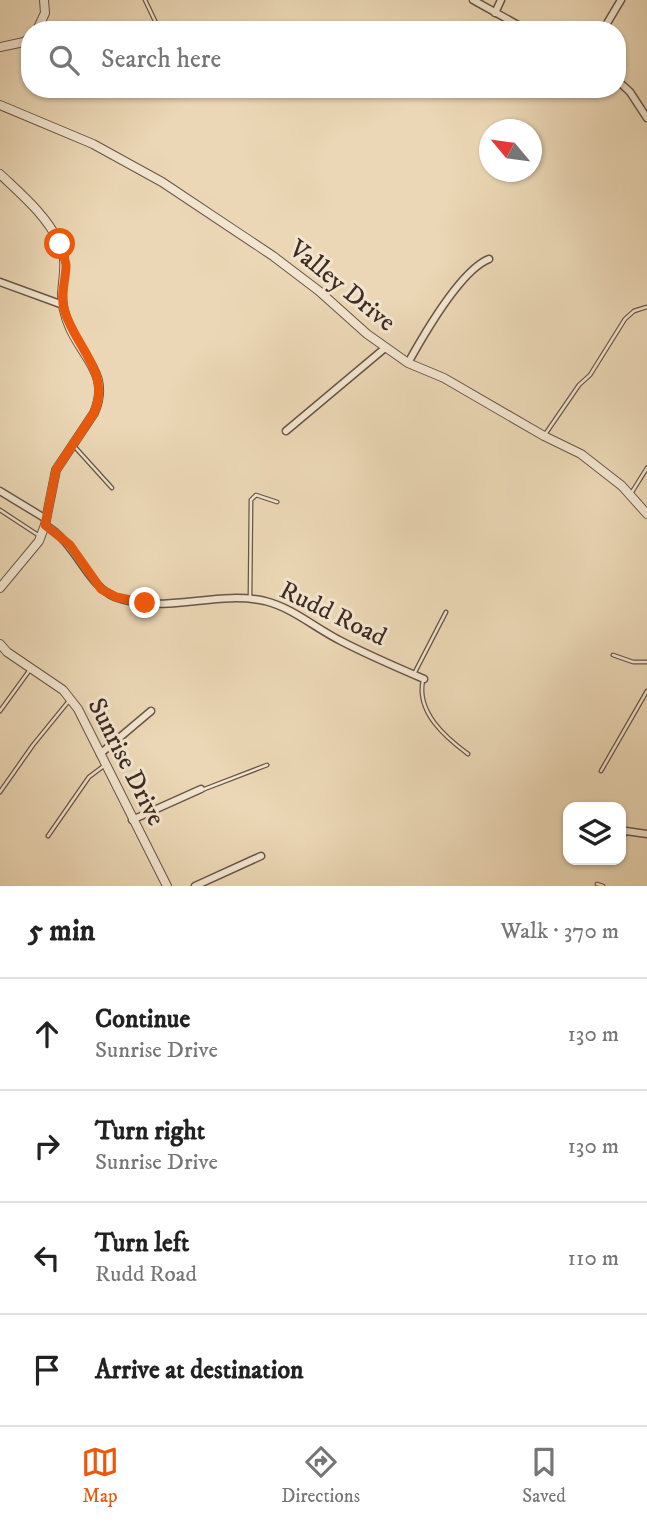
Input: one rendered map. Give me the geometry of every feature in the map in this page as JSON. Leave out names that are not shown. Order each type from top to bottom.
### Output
[{"type":"street","points":[[41,21],[45,13],[44,0]]},
{"type":"street","points":[[473,0],[510,21]]},
{"type":"street","points":[[495,13],[501,0]]},
{"type":"street","points":[[608,21],[621,0]]},
{"type":"street","points":[[0,47],[21,43]]},
{"type":"street","points":[[626,88],[647,118]]},
{"type":"street","name":"Valley Drive","points":[[0,105],[93,144],[162,182],[273,256],[385,348],[408,363],[481,397],[504,414],[581,454],[601,468],[647,514]]},
{"type":"street","points":[[0,174],[44,216],[60,244],[66,264],[63,305],[69,327],[97,374],[100,384],[94,413],[53,477],[46,522],[40,537],[0,588]]},
{"type":"street","points":[[408,363],[424,334],[461,283],[482,261],[489,259]]},
{"type":"street","points":[[0,282],[63,305]]},
{"type":"street","points":[[286,431],[385,348]]},
{"type":"street","name":"Rudd Road","points":[[0,491],[46,522],[70,545],[101,589],[116,597],[145,603],[240,597],[250,599],[285,609],[339,640],[424,679]]},
{"type":"street","name":"Sunrise Drive","points":[[0,644],[7,652],[63,690],[78,709],[166,886]]},
{"type":"street","points":[[100,754],[151,711]]},
{"type":"street","points":[[132,820],[201,789]]},
{"type":"street","points":[[626,831],[647,834]]},
{"type":"street","points":[[195,886],[261,856]]},
{"type":"lane","points":[[145,0],[155,21]]},
{"type":"lane","points":[[544,436],[579,385],[590,375],[625,320],[634,311],[647,307]]},
{"type":"lane","points":[[72,444],[112,488]]},
{"type":"lane","points":[[630,495],[647,468]]},
{"type":"lane","points":[[250,599],[251,500],[256,495],[278,502]]},
{"type":"lane","points":[[0,510],[40,537]]},
{"type":"lane","points":[[414,674],[446,612]]},
{"type":"lane","points":[[613,655],[633,662],[647,662]]},
{"type":"lane","points":[[0,711],[31,668]]},
{"type":"lane","points":[[424,679],[422,692],[435,725],[446,738],[468,754]]},
{"type":"lane","points":[[601,771],[647,691]]},
{"type":"lane","points":[[0,792],[70,699]]},
{"type":"lane","points":[[48,836],[89,777],[105,765]]},
{"type":"lane","points":[[201,789],[205,790],[267,765]]},
{"type":"lane","points":[[597,884],[603,886]]},
{"type":"route","points":[[60,244],[66,264],[62,295],[69,327],[97,374],[100,384],[94,413],[53,477],[45,525],[70,545],[101,589],[116,597],[145,603]]}]
